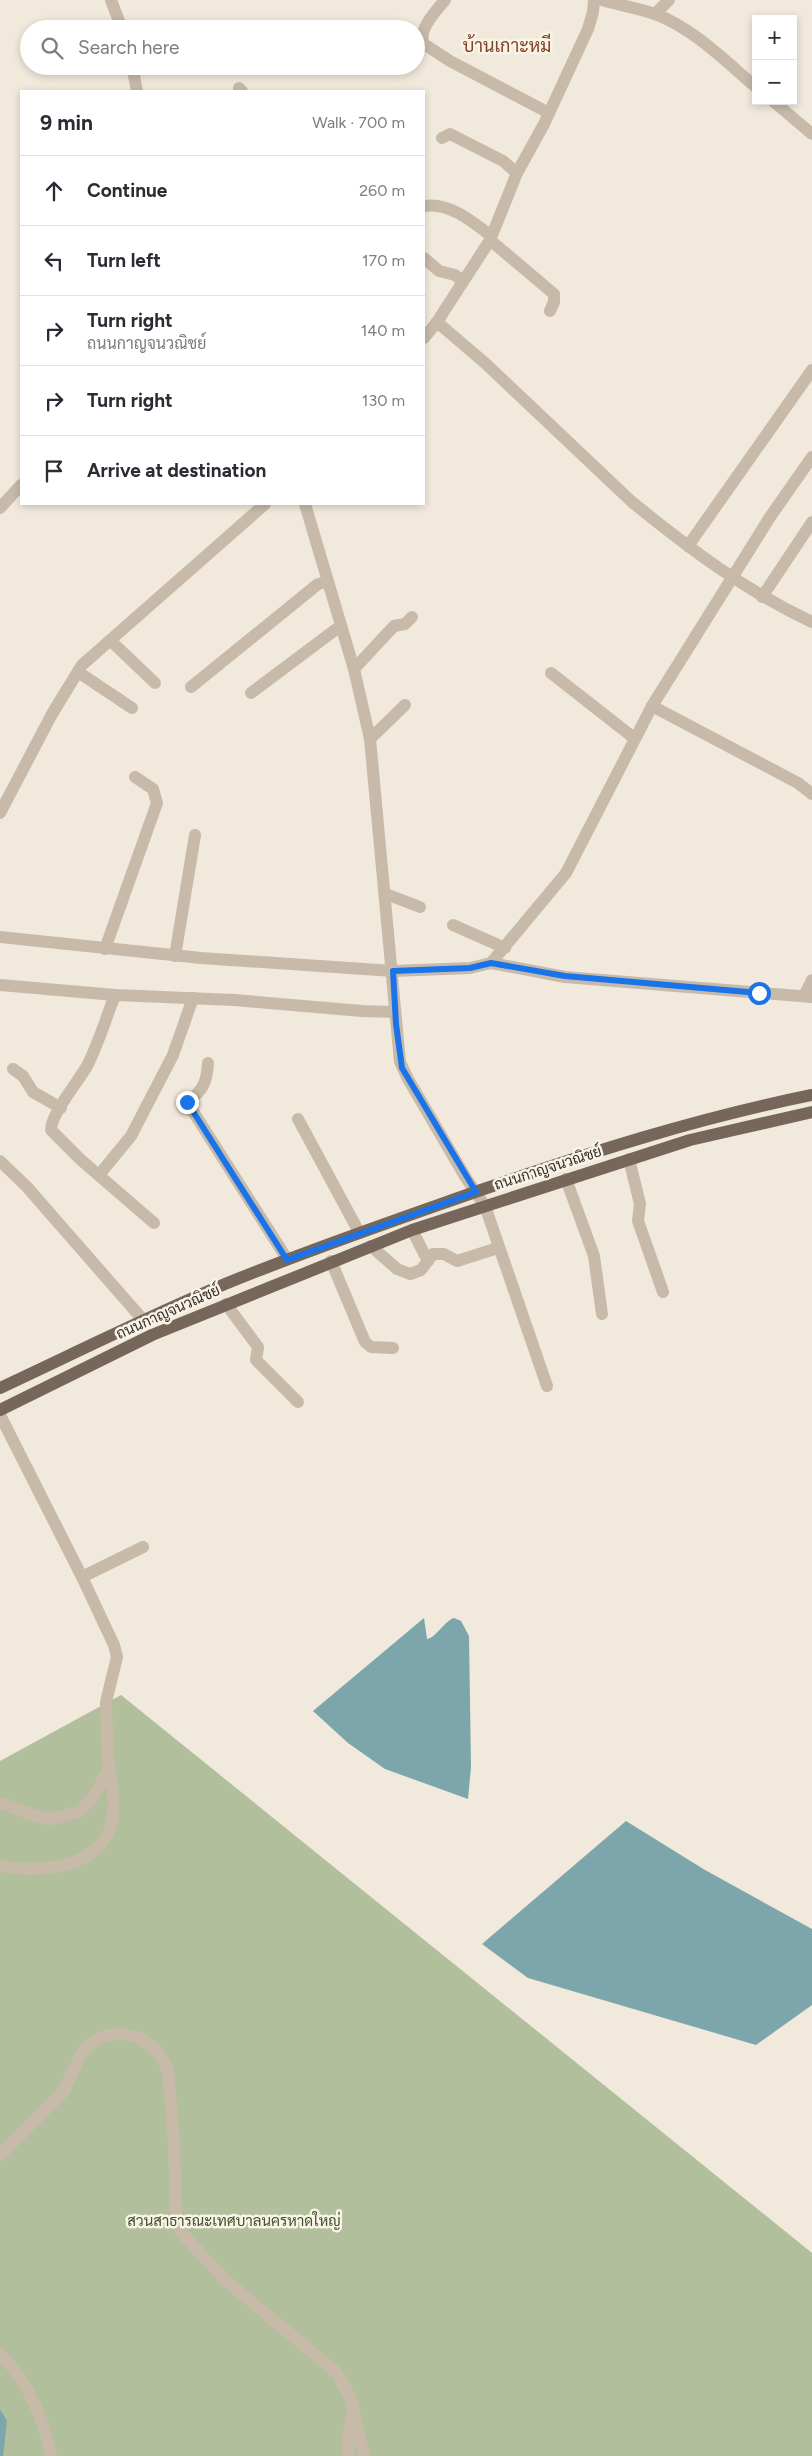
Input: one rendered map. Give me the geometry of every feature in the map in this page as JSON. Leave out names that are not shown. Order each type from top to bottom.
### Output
[{"type":"main road","name":"ถนนกาญจนวณิชย์","points":[[0,1388],[144,1321],[287,1260],[359,1232],[545,1167],[690,1123],[812,1095]]},
{"type":"main road","name":"ถนนกาญจนวณิชย์","points":[[0,1410],[152,1335],[331,1261],[412,1230],[566,1178],[690,1140],[812,1112]]},
{"type":"street","points":[[425,28],[444,0]]},
{"type":"street","points":[[425,337],[437,322],[490,238],[517,173],[549,113],[590,23],[594,0]]},
{"type":"street","points":[[602,0],[655,14],[692,34],[752,84]]},
{"type":"street","points":[[655,14],[669,0]]},
{"type":"street","points":[[115,2],[120,20]]},
{"type":"street","points":[[425,45],[450,61],[549,113]]},
{"type":"street","points":[[134,75],[137,90]]},
{"type":"street","points":[[778,105],[812,134]]},
{"type":"street","points":[[442,138],[450,134],[503,161],[517,173]]},
{"type":"street","points":[[425,206],[436,206],[454,211],[490,238],[552,291],[555,297],[550,311]]},
{"type":"street","points":[[425,259],[439,270],[455,275],[463,281]]},
{"type":"street","points":[[437,322],[485,363],[632,502],[732,579],[762,597],[812,622]]},
{"type":"street","points":[[688,546],[812,370]]},
{"type":"street","points":[[491,963],[566,873],[652,706],[770,517],[812,457]]},
{"type":"street","points":[[0,508],[20,486]]},
{"type":"street","points":[[0,812],[52,714],[88,659],[111,641],[264,505]]},
{"type":"street","points":[[305,505],[354,669],[370,739],[386,894],[399,1056],[404,1074],[485,1206],[546,1386]]},
{"type":"street","points":[[762,597],[812,522]]},
{"type":"street","points":[[191,687],[318,584],[327,582]]},
{"type":"street","points":[[354,669],[394,626],[405,624],[412,617]]},
{"type":"street","points":[[251,693],[335,630],[341,628]]},
{"type":"street","points":[[111,641],[155,684]]},
{"type":"street","points":[[78,672],[132,708]]},
{"type":"street","points":[[551,673],[634,738]]},
{"type":"street","points":[[370,739],[405,705]]},
{"type":"street","points":[[652,706],[798,783],[812,794]]},
{"type":"street","points":[[105,949],[157,803],[153,789],[135,777]]},
{"type":"street","points":[[175,956],[195,835]]},
{"type":"street","points":[[386,894],[420,907]]},
{"type":"street","points":[[453,925],[504,948]]},
{"type":"street","points":[[0,938],[175,956],[393,971],[470,968],[491,963],[565,976],[808,996],[812,980]]},
{"type":"street","points":[[0,985],[362,1012],[395,1012]]},
{"type":"street","points":[[115,995],[89,1063],[72,1086],[52,1123],[51,1131],[154,1223]]},
{"type":"street","points":[[99,1175],[131,1136],[173,1056],[193,998]]},
{"type":"street","points":[[208,1063],[207,1080],[200,1093],[187,1102],[287,1260]]},
{"type":"street","points":[[13,1069],[23,1076],[33,1092],[61,1108]]},
{"type":"street","points":[[298,1119],[359,1232]]},
{"type":"street","points":[[629,1159],[640,1204],[638,1221],[663,1292]]},
{"type":"street","points":[[0,1161],[26,1187],[144,1321]]},
{"type":"street","points":[[566,1178],[594,1256],[602,1314]]},
{"type":"street","points":[[412,1230],[428,1261]]},
{"type":"street","points":[[371,1246],[396,1269],[406,1274],[418,1272],[436,1253],[444,1254],[457,1261],[498,1248]]},
{"type":"street","points":[[331,1261],[364,1342],[370,1347],[393,1348]]},
{"type":"street","points":[[226,1304],[258,1347],[256,1360],[298,1402]]},
{"type":"street","points":[[0,1415],[82,1577],[117,1657],[106,1702],[113,1802],[112,1820],[108,1835],[88,1856],[50,1867],[0,1866]]},
{"type":"street","points":[[82,1577],[143,1547]]},
{"type":"street","points":[[0,1803],[42,1818],[52,1819],[78,1812],[93,1798],[105,1777],[109,1762]]},
{"type":"street","points":[[0,2155],[64,2091],[81,2054],[91,2043],[107,2035],[123,2034],[139,2038],[150,2044],[160,2054],[168,2070],[174,2141],[176,2216],[181,2232],[225,2280],[336,2372],[350,2398],[364,2456]]},
{"type":"street","points":[[0,2354],[16,2372],[46,2435],[51,2456]]},
{"type":"street","points":[[348,2456],[348,2436],[353,2412]]},
{"type":"green space","name":"สวนสาธารณะเทศบาลนครหาดใหญ่","points":[[121,1695],[812,2253],[812,2456],[0,2456],[0,1761]]},
{"type":"water","points":[[424,1618],[427,1639],[431,1638],[454,1618],[461,1621],[469,1636],[471,1767],[468,1799],[385,1769],[348,1743],[313,1711]]},
{"type":"water","points":[[626,1821],[705,1870],[812,1929],[812,2005],[756,2045],[528,1978],[482,1944]]},
{"type":"water","points":[[0,2409],[7,2421],[3,2456],[0,2456]]},
{"type":"district","name":"บ้านเกาะหมี","points":[[507,46]]},
{"type":"route","points":[[187,1102],[287,1260],[359,1232],[476,1192],[402,1068],[396,1024],[393,971],[470,968],[491,963],[565,976],[759,993]]}]
